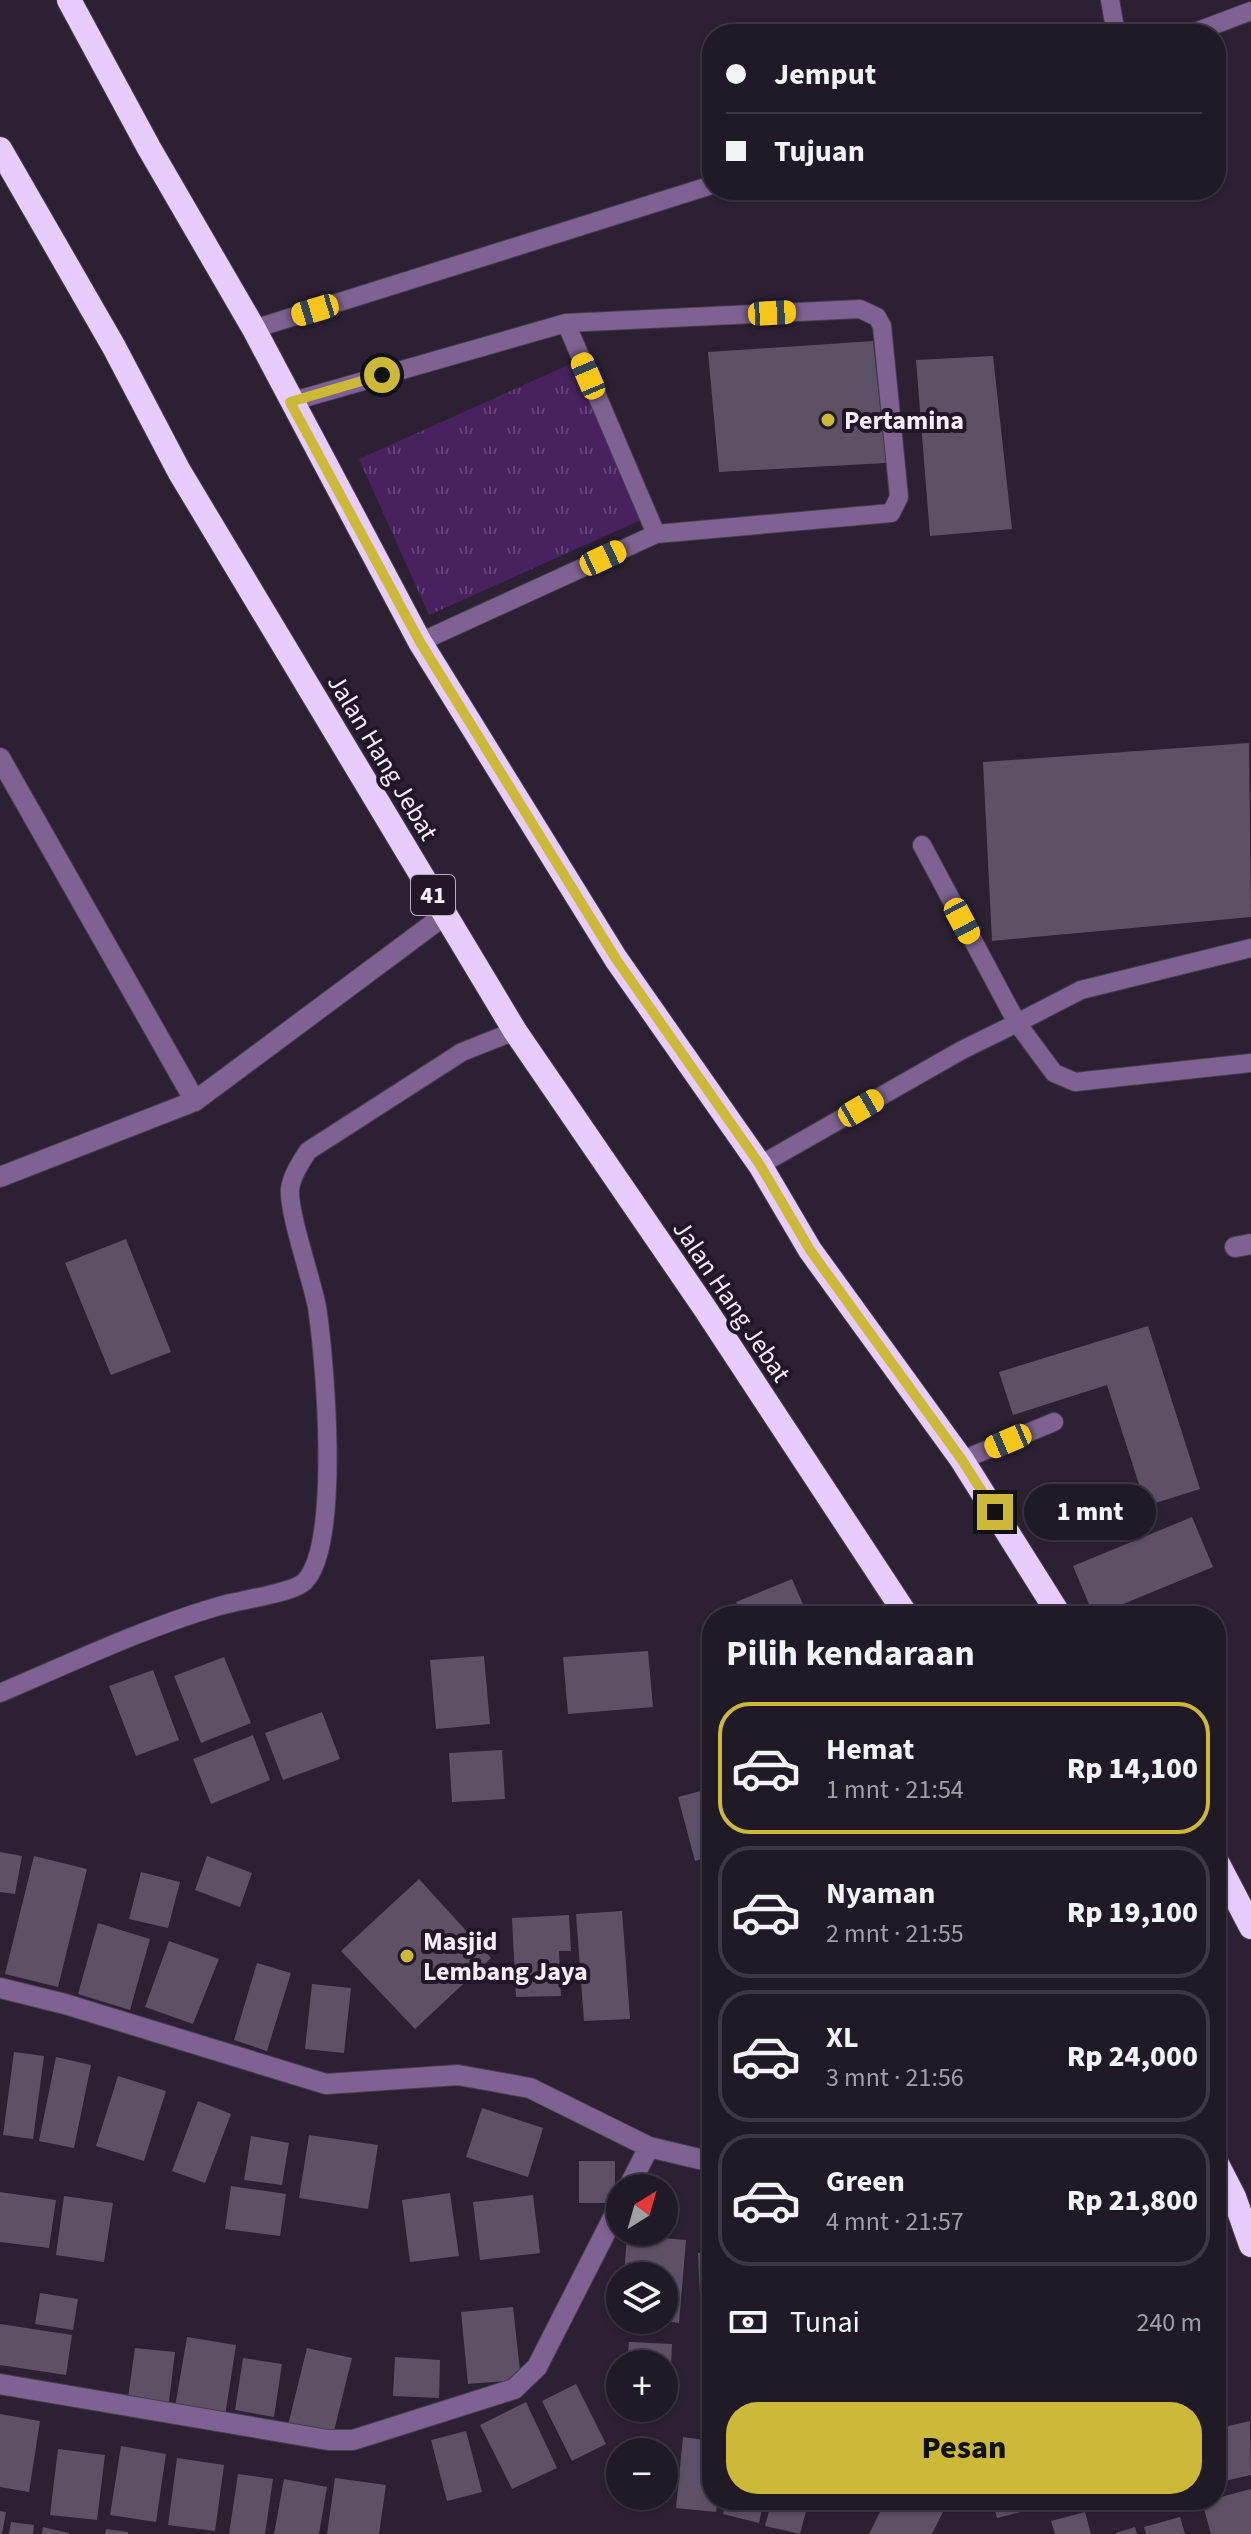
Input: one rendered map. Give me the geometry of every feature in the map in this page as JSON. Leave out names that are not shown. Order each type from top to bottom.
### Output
[{"type":"highway","points":[[69,0],[149,148],[254,329],[420,642],[616,959],[760,1165],[810,1250],[962,1460],[1054,1606]]},
{"type":"highway","name":"Jalan Hang Jebat","points":[[0,149],[114,347],[179,471],[515,1031],[730,1346],[900,1606]]},
{"type":"highway","points":[[1226,1879],[1251,1927]]},
{"type":"highway","points":[[1226,2200],[1251,2245]]},
{"type":"street","points":[[0,758],[195,1101]]},
{"type":"street","points":[[0,1177],[195,1101],[445,915]]},
{"type":"street","points":[[0,1988],[65,2004],[326,2084],[458,2075],[530,2088],[649,2147],[702,2160]]},
{"type":"street","points":[[635,2174],[649,2147]]},
{"type":"street","points":[[0,2384],[328,2440],[353,2440],[514,2389],[525,2381],[537,2367],[606,2231]]},
{"type":"lane","points":[[1110,0],[1114,24]]},
{"type":"lane","points":[[1217,24],[1251,11]]},
{"type":"lane","points":[[254,329],[702,188]]},
{"type":"lane","points":[[290,402],[566,323],[860,309],[877,317],[882,326],[899,497],[891,513],[656,534],[420,642]]},
{"type":"lane","points":[[566,323],[656,534]]},
{"type":"lane","points":[[922,845],[1017,1023],[1054,1073],[1075,1082],[1251,1063]]},
{"type":"lane","points":[[760,1165],[962,1050],[1081,990],[1251,948]]},
{"type":"lane","points":[[0,1693],[159,1624],[256,1595],[291,1592],[305,1582],[316,1567],[322,1545],[328,1434],[317,1308],[290,1191],[297,1168],[308,1151],[462,1052],[515,1031]]},
{"type":"lane","points":[[962,1460],[1054,1422]]},
{"type":"green space","points":[[584,358],[654,514],[429,615],[359,459]]},
{"type":"building","points":[[873,341],[886,463],[719,472],[708,352]]},
{"type":"building","points":[[993,356],[1012,529],[930,536],[916,360]]},
{"type":"building","points":[[1249,743],[1251,917],[992,941],[983,762]]},
{"type":"building","points":[[126,1239],[171,1352],[111,1375],[65,1263]]},
{"type":"building","points":[[1148,1326],[1200,1489],[1146,1506],[1107,1385],[1013,1415],[999,1372]]},
{"type":"building","points":[[1192,1517],[1213,1567],[1118,1606],[1090,1606],[1073,1566]]},
{"type":"building","points":[[792,1579],[804,1606],[738,1606],[736,1602]]},
{"type":"building","points":[[648,1651],[653,1707],[568,1714],[563,1657]]},
{"type":"building","points":[[484,1656],[490,1724],[436,1729],[430,1660]]},
{"type":"building","points":[[224,1657],[251,1723],[201,1743],[174,1676]]},
{"type":"building","points":[[153,1670],[179,1740],[136,1756],[109,1686]]},
{"type":"building","points":[[322,1712],[340,1759],[283,1780],[265,1733]]},
{"type":"building","points":[[253,1735],[270,1780],[211,1804],[193,1759]]},
{"type":"building","points":[[502,1750],[505,1799],[452,1802],[449,1753]]},
{"type":"building","points":[[702,1791],[702,1859],[695,1861],[678,1797]]},
{"type":"building","points":[[0,1852],[22,1856],[15,1894],[0,1892]]},
{"type":"building","points":[[34,1856],[87,1869],[58,1987],[5,1974]]},
{"type":"building","points":[[207,1856],[252,1873],[240,1907],[195,1890]]},
{"type":"building","points":[[141,1872],[180,1882],[168,1928],[129,1919]]},
{"type":"building","points":[[419,1879],[491,1958],[415,2029],[341,1951]]},
{"type":"building","points":[[622,1911],[630,2019],[584,2021],[576,1914]]},
{"type":"building","points":[[569,1915],[571,1951],[559,1951],[561,1996],[516,1997],[512,1918]]},
{"type":"building","points":[[98,1923],[150,1939],[130,2010],[78,1994]]},
{"type":"building","points":[[169,1941],[219,1959],[193,2024],[145,2007]]},
{"type":"building","points":[[257,1963],[291,1973],[267,2051],[234,2040]]},
{"type":"building","points":[[312,1984],[351,1988],[344,2053],[305,2049]]},
{"type":"building","points":[[14,2052],[44,2056],[33,2139],[3,2135]]},
{"type":"building","points":[[56,2057],[91,2065],[74,2148],[39,2141]]},
{"type":"building","points":[[118,2076],[166,2091],[144,2161],[96,2146]]},
{"type":"building","points":[[198,2101],[231,2114],[205,2183],[172,2171]]},
{"type":"building","points":[[482,2108],[543,2128],[528,2177],[466,2157]]},
{"type":"building","points":[[309,2135],[378,2145],[368,2209],[299,2198]]},
{"type":"building","points":[[251,2136],[289,2143],[282,2185],[244,2180]]},
{"type":"building","points":[[579,2161],[615,2161],[615,2174],[606,2174],[606,2203],[579,2203]]},
{"type":"building","points":[[231,2186],[286,2194],[280,2236],[225,2229]]},
{"type":"building","points":[[0,2192],[56,2200],[49,2248],[0,2242]]},
{"type":"building","points":[[450,2193],[459,2256],[410,2262],[402,2200]]},
{"type":"building","points":[[533,2195],[540,2253],[480,2260],[473,2202]]},
{"type":"building","points":[[64,2196],[113,2203],[104,2262],[56,2255]]},
{"type":"building","points":[[678,2239],[686,2240],[679,2323],[678,2262],[625,2262],[626,2246],[678,2246]]},
{"type":"building","points":[[698,2253],[702,2253],[701,2319]]},
{"type":"building","points":[[40,2293],[78,2299],[73,2330],[35,2324]]},
{"type":"building","points":[[513,2307],[521,2380],[468,2384],[461,2312]]},
{"type":"building","points":[[0,2324],[72,2335],[66,2375],[0,2365]]},
{"type":"building","points":[[187,2337],[236,2345],[225,2416],[175,2407]]},
{"type":"building","points":[[629,2342],[672,2344],[672,2350],[628,2350]]},
{"type":"building","points":[[135,2348],[175,2352],[168,2410],[127,2405]]},
{"type":"building","points":[[307,2348],[352,2358],[333,2435],[288,2425]]},
{"type":"building","points":[[395,2357],[440,2360],[439,2398],[393,2396]]},
{"type":"building","points":[[243,2358],[282,2364],[274,2417],[235,2410]]},
{"type":"building","points":[[576,2384],[606,2444],[572,2461],[542,2401]]},
{"type":"building","points":[[526,2402],[557,2468],[512,2489],[480,2425]]},
{"type":"building","points":[[0,2414],[40,2421],[29,2492],[0,2487]]},
{"type":"building","points":[[1250,2421],[1251,2475],[1226,2481],[1226,2427]]},
{"type":"building","points":[[466,2431],[482,2492],[447,2501],[431,2440]]},
{"type":"building","points":[[683,2437],[702,2440],[702,2510],[716,2512],[678,2508]]},
{"type":"building","points":[[121,2446],[166,2454],[156,2522],[110,2515]]},
{"type":"building","points":[[58,2449],[105,2455],[97,2520],[50,2515]]},
{"type":"building","points":[[177,2458],[224,2465],[215,2531],[168,2525]]},
{"type":"building","points":[[238,2474],[273,2479],[265,2534],[229,2534]]},
{"type":"building","points":[[335,2478],[386,2485],[379,2534],[327,2534]]},
{"type":"building","points":[[284,2479],[327,2487],[319,2534],[274,2534]]},
{"type":"building","points":[[1251,2489],[1251,2534],[1211,2534],[1204,2510],[1226,2510],[1226,2496]]},
{"type":"building","points":[[724,2510],[762,2510],[759,2523],[723,2514]]},
{"type":"building","points":[[769,2510],[806,2510],[800,2534],[765,2526]]},
{"type":"building","points":[[881,2510],[944,2510],[932,2534],[869,2534]]},
{"type":"building","points":[[995,2510],[1029,2510],[997,2518]]},
{"type":"building","points":[[0,2511],[6,2512],[2,2534],[0,2534]]},
{"type":"building","points":[[1085,2512],[1091,2534],[1055,2534],[1051,2521]]},
{"type":"building","points":[[1180,2517],[1185,2534],[1146,2534],[1144,2527]]},
{"type":"building","points":[[11,2522],[34,2525],[33,2534],[9,2534]]},
{"type":"building","points":[[43,2527],[69,2533],[69,2534],[42,2534]]},
{"type":"building","points":[[1135,2527],[1137,2534],[1116,2534],[1116,2533]]},
{"type":"building","points":[[106,2529],[128,2532],[128,2534],[105,2534]]},
{"type":"place","name":"Pertamina","points":[[828,420]]},
{"type":"place","name":"Masjid Lembang Jaya","points":[[407,1956]]},
{"type":"route","points":[[382,375],[290,402],[420,642],[616,959],[760,1165],[810,1250],[962,1460],[995,1512]]}]
